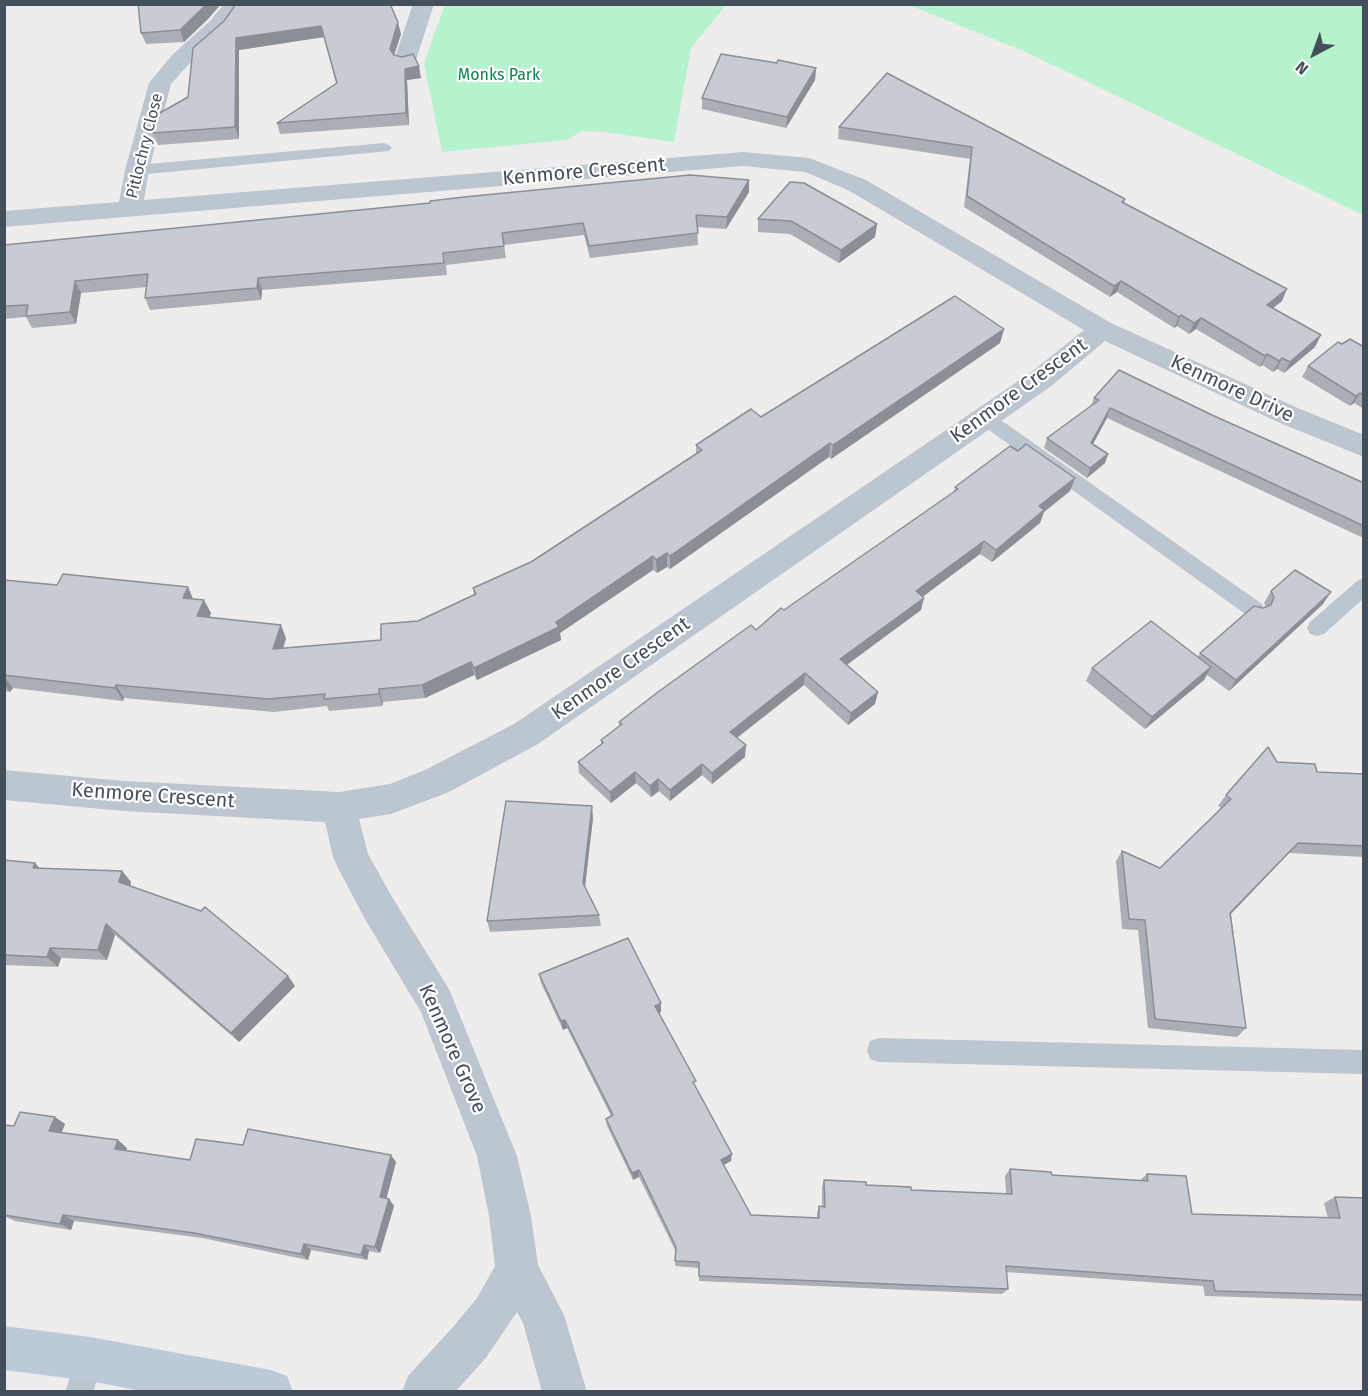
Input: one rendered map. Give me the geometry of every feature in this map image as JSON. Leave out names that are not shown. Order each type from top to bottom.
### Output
[{"type":"main road","points":[[4,1348],[85,1376],[271,1392]]},
{"type":"street","name":"Pitlochry Close","points":[[130,209],[137,170],[160,83],[180,60],[218,26],[236,4]]},
{"type":"street","points":[[405,60],[424,4]]},
{"type":"street","name":"Kenmore Crescent","points":[[4,219],[743,159],[809,165],[857,185],[1102,329],[1040,380],[526,734],[437,782],[391,799],[339,807],[124,796],[4,785]]},
{"type":"street","name":"Kenmore Drive","points":[[1102,329],[1290,416],[1364,447]]},
{"type":"street","name":"Kenmore Grove","points":[[339,807],[351,857],[379,909],[436,1002],[497,1156],[510,1216],[517,1270],[542,1315],[565,1392]]},
{"type":"street","points":[[423,1392],[492,1313],[517,1270]]},
{"type":"lane","points":[[137,170],[384,148]]},
{"type":"lane","points":[[985,417],[1255,610]]},
{"type":"lane","points":[[1317,628],[1364,586]]},
{"type":"lane","points":[[879,1050],[1364,1062]]},
{"type":"green space","name":"Monks Park","points":[[445,4],[726,5],[691,48],[674,142],[582,131],[567,140],[442,152],[424,64]]},
{"type":"green space","points":[[909,5],[1363,5],[1363,215],[1028,53]]},
{"type":"building","points":[[138,4],[207,4],[180,30],[141,33]]},
{"type":"building","points":[[236,4],[390,4],[398,22],[390,49],[394,55],[402,57],[413,54],[419,66],[405,69],[406,113],[277,123],[337,83],[321,26],[236,38],[235,127],[153,133],[158,114],[188,97],[193,48],[224,21]]},
{"type":"building","points":[[721,54],[777,63],[778,60],[816,68],[787,117],[702,98]]},
{"type":"building","points":[[887,73],[1125,199],[1122,202],[1287,289],[1267,305],[1321,335],[1290,362],[1282,358],[1279,361],[1267,354],[1265,356],[1201,318],[1194,323],[1181,315],[1179,317],[1121,281],[1114,286],[967,196],[972,147],[839,127]]},
{"type":"building","points":[[690,175],[749,180],[727,217],[696,215],[698,233],[589,246],[583,223],[502,233],[504,246],[443,253],[444,263],[258,278],[257,288],[145,298],[148,274],[75,281],[70,312],[26,316],[28,305],[4,306],[4,245]]},
{"type":"building","points":[[790,182],[804,183],[877,224],[841,250],[791,221],[758,219]]},
{"type":"building","points":[[955,296],[1004,329],[833,445],[830,443],[670,556],[667,553],[656,560],[653,556],[556,622],[559,627],[474,668],[471,662],[422,685],[379,689],[379,694],[324,699],[325,694],[268,699],[116,685],[115,688],[4,675],[4,580],[57,585],[63,574],[188,587],[183,598],[204,600],[197,616],[281,625],[273,649],[381,640],[381,624],[418,621],[476,594],[473,588],[531,562],[702,450],[696,445],[751,409],[761,417]]},
{"type":"building","points":[[1350,339],[1364,347],[1364,395],[1360,393],[1356,396],[1308,366],[1338,342],[1342,344]]},
{"type":"building","points":[[1119,370],[1212,415],[1364,483],[1364,526],[1110,408],[1091,443],[1108,454],[1090,468],[1047,438],[1099,400],[1094,398]]},
{"type":"building","points":[[1026,444],[1075,478],[1039,506],[1044,510],[996,550],[984,541],[916,591],[924,598],[840,659],[878,692],[851,713],[805,673],[730,732],[746,745],[712,773],[702,764],[670,790],[658,779],[650,786],[635,772],[610,792],[578,762],[603,743],[601,740],[622,724],[619,722],[751,625],[756,630],[781,608],[784,610],[958,489],[955,487],[1010,446],[1018,451]]},
{"type":"building","points":[[1295,570],[1331,592],[1236,680],[1200,653],[1254,606],[1263,608],[1271,605],[1274,597],[1271,591]]},
{"type":"building","points":[[1151,621],[1211,667],[1152,717],[1092,668]]},
{"type":"building","points":[[1268,747],[1277,762],[1315,764],[1317,772],[1364,774],[1364,846],[1298,843],[1230,913],[1246,1028],[1155,1019],[1145,920],[1129,919],[1122,851],[1160,868],[1231,799],[1226,795]]},
{"type":"building","points":[[506,801],[592,806],[583,883],[599,915],[487,921]]},
{"type":"building","points":[[4,860],[35,863],[33,868],[122,871],[119,882],[201,911],[205,907],[288,976],[231,1033],[106,924],[98,950],[50,948],[47,957],[4,955]]},
{"type":"building","points":[[628,938],[661,1003],[655,1006],[732,1154],[721,1160],[751,1215],[819,1218],[819,1206],[825,1207],[824,1180],[911,1187],[911,1190],[1012,1194],[1010,1169],[1051,1172],[1052,1175],[1148,1181],[1147,1174],[1186,1176],[1192,1214],[1340,1218],[1335,1197],[1364,1198],[1364,1295],[1215,1291],[1213,1281],[1006,1266],[1008,1289],[699,1276],[699,1262],[675,1261],[676,1247],[639,1170],[632,1173],[606,1119],[613,1115],[565,1020],[561,1021],[539,974]]},
{"type":"building","points":[[20,1112],[55,1117],[49,1131],[118,1140],[115,1149],[190,1160],[196,1139],[243,1145],[248,1129],[391,1155],[380,1197],[389,1199],[375,1247],[364,1245],[361,1255],[304,1244],[301,1254],[194,1233],[63,1215],[60,1224],[4,1215],[4,1125],[14,1126]]}]
